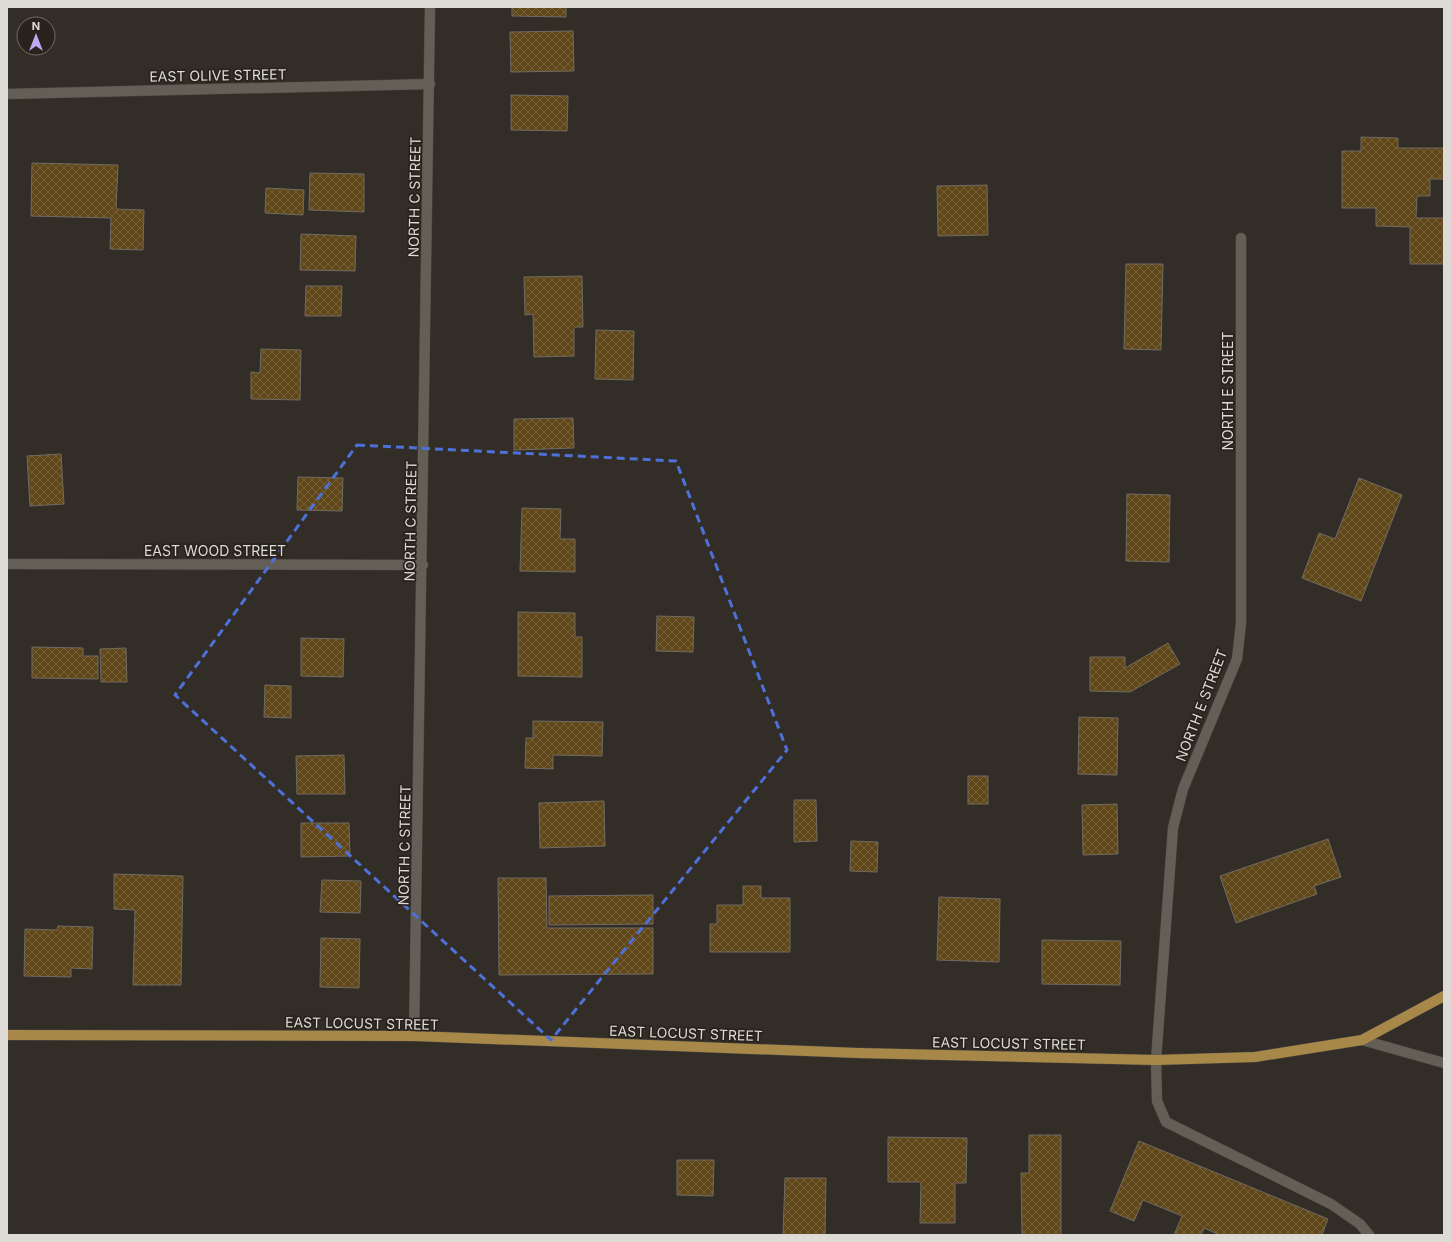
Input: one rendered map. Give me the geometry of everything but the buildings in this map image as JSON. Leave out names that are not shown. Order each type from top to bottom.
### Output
[{"type":"main road","name":"EAST LOCUST STREET","points":[[7,1035],[414,1036],[858,1053],[1156,1060],[1255,1057],[1362,1040],[1444,996]]},
{"type":"street","name":"NORTH C STREET","points":[[414,1036],[423,565],[430,7]]},
{"type":"street","name":"EAST OLIVE STREET","points":[[7,94],[430,84]]},
{"type":"street","name":"NORTH E STREET","points":[[1241,238],[1241,623],[1237,659],[1183,789],[1173,828],[1156,1060],[1157,1101],[1166,1122],[1331,1204],[1360,1224],[1369,1235]]},
{"type":"street","name":"EAST WOOD STREET","points":[[7,564],[423,565]]},
{"type":"street","points":[[1362,1040],[1444,1063]]},
{"type":"highlighted area","points":[[357,445],[676,461],[787,750],[551,1040],[175,695]]}]
